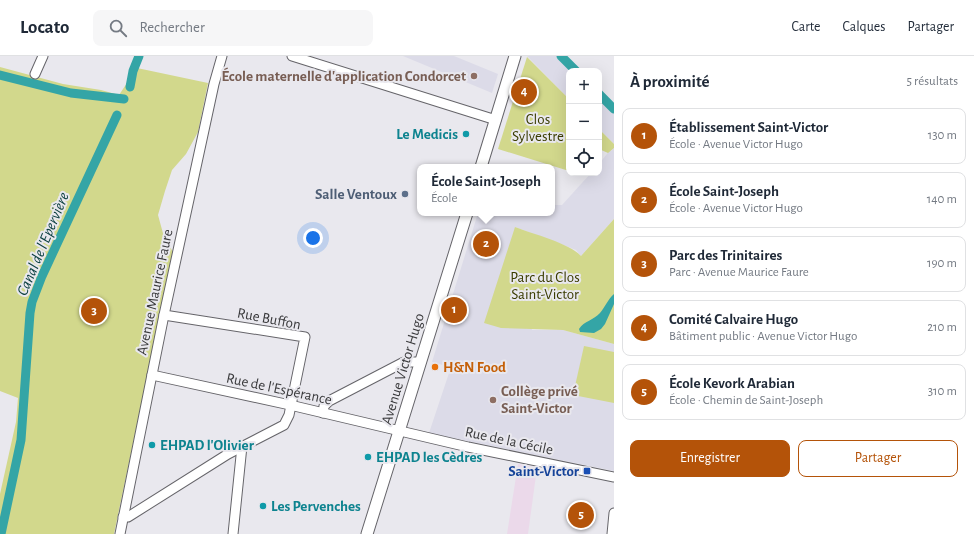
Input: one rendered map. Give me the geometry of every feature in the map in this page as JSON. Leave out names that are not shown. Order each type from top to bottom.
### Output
[{"type":"main road","points":[[482,164],[515,56]]},
{"type":"main road","name":"Avenue Victor Hugo","points":[[367,534],[466,216]]},
{"type":"street","points":[[35,74],[43,56]]},
{"type":"street","name":"Avenue Maurice Faure","points":[[120,534],[164,315],[214,84],[222,56]]},
{"type":"street","points":[[292,56],[496,120]]},
{"type":"street","name":"Rue Buffon","points":[[164,315],[305,337],[290,405]]},
{"type":"street","points":[[323,413],[324,406],[329,401],[404,362],[421,362]]},
{"type":"street","name":"Rue de l'Espérance","points":[[152,375],[400,431]]},
{"type":"street","points":[[123,517],[128,517],[242,446],[284,425],[287,420],[290,405]]},
{"type":"street","name":"Rue de la Cécile","points":[[400,431],[468,447],[614,477]]},
{"type":"street","points":[[233,534],[242,446]]},
{"type":"street","points":[[612,534],[614,513]]},
{"type":"shaded area","name":"École maternelle d'application Condorcet","points":[[403,56],[454,56],[498,74],[492,93]]},
{"type":"shaded area","points":[[527,56],[560,56],[571,68],[566,68],[566,96]]},
{"type":"shaded area","points":[[602,99],[614,111],[614,144],[602,132]]},
{"type":"shaded area","points":[[614,148],[614,219],[581,256],[576,250],[515,227],[532,330],[563,330],[614,344],[614,471],[429,433],[450,370],[450,367],[432,362],[477,216],[555,216],[555,205],[562,205],[588,176],[602,176],[602,160],[610,150],[611,151]]},
{"type":"shaded area","points":[[518,464],[537,468],[528,534],[507,534]]},
{"type":"green space","name":"Clos Sylvestre","points":[[527,57],[566,96],[566,170],[555,167],[555,164],[546,164],[498,149]]},
{"type":"green space","points":[[0,67],[63,84],[101,90],[119,95],[137,68],[208,83],[198,132],[186,154],[172,170],[158,215],[164,237],[173,252],[114,534],[0,534],[0,494],[16,422],[18,398],[0,391]]},
{"type":"green space","name":"Clos Sylvestre","points":[[602,132],[614,144],[614,148],[608,153],[602,150]]},
{"type":"green space","name":"Parc du Clos Saint-Victor","points":[[614,219],[614,344],[563,330],[501,328],[484,323],[515,227],[560,243],[581,256]]},
{"type":"green space","points":[[584,346],[614,352],[614,403],[573,395]]},
{"type":"water","points":[[614,294],[614,304],[605,324],[601,329],[594,333],[580,332],[579,329],[581,326],[600,313]]},
{"type":"waterway","name":"Canal de l'Epervière","points":[[130,87],[133,71],[139,56]]},
{"type":"waterway","points":[[561,56],[573,68]]},
{"type":"waterway","points":[[0,75],[71,93],[124,99]]},
{"type":"waterway","points":[[602,97],[614,109]]},
{"type":"waterway","name":"Canal de l'Epervière","points":[[1,534],[21,440],[32,302],[42,276],[117,115]]},
{"type":"place","name":"École maternelle d'application Condorcet","points":[[474,76]]},
{"type":"place","name":"Comité Calvaire Hugo","points":[[524,92]]},
{"type":"place","name":"Le Medicis","points":[[466,134]]},
{"type":"place","name":"Salle Ventoux","points":[[405,194]]},
{"type":"place","name":"École Saint-Joseph","points":[[486,244]]},
{"type":"place","name":"Établissement Saint-Victor","points":[[454,310]]},
{"type":"place","name":"Parc des Trinitaires","points":[[94,311]]},
{"type":"place","name":"H&N Food","points":[[435,367]]},
{"type":"place","name":"Collège privé Saint-Victor","points":[[493,400]]},
{"type":"place","name":"EHPAD l'Olivier","points":[[152,445]]},
{"type":"place","name":"EHPAD les Cèdres","points":[[368,457]]},
{"type":"place","name":"Saint-Victor","points":[[587,471]]},
{"type":"place","name":"Les Pervenches","points":[[263,506]]},
{"type":"place","name":"École Kevork Arabian","points":[[581,515]]}]
